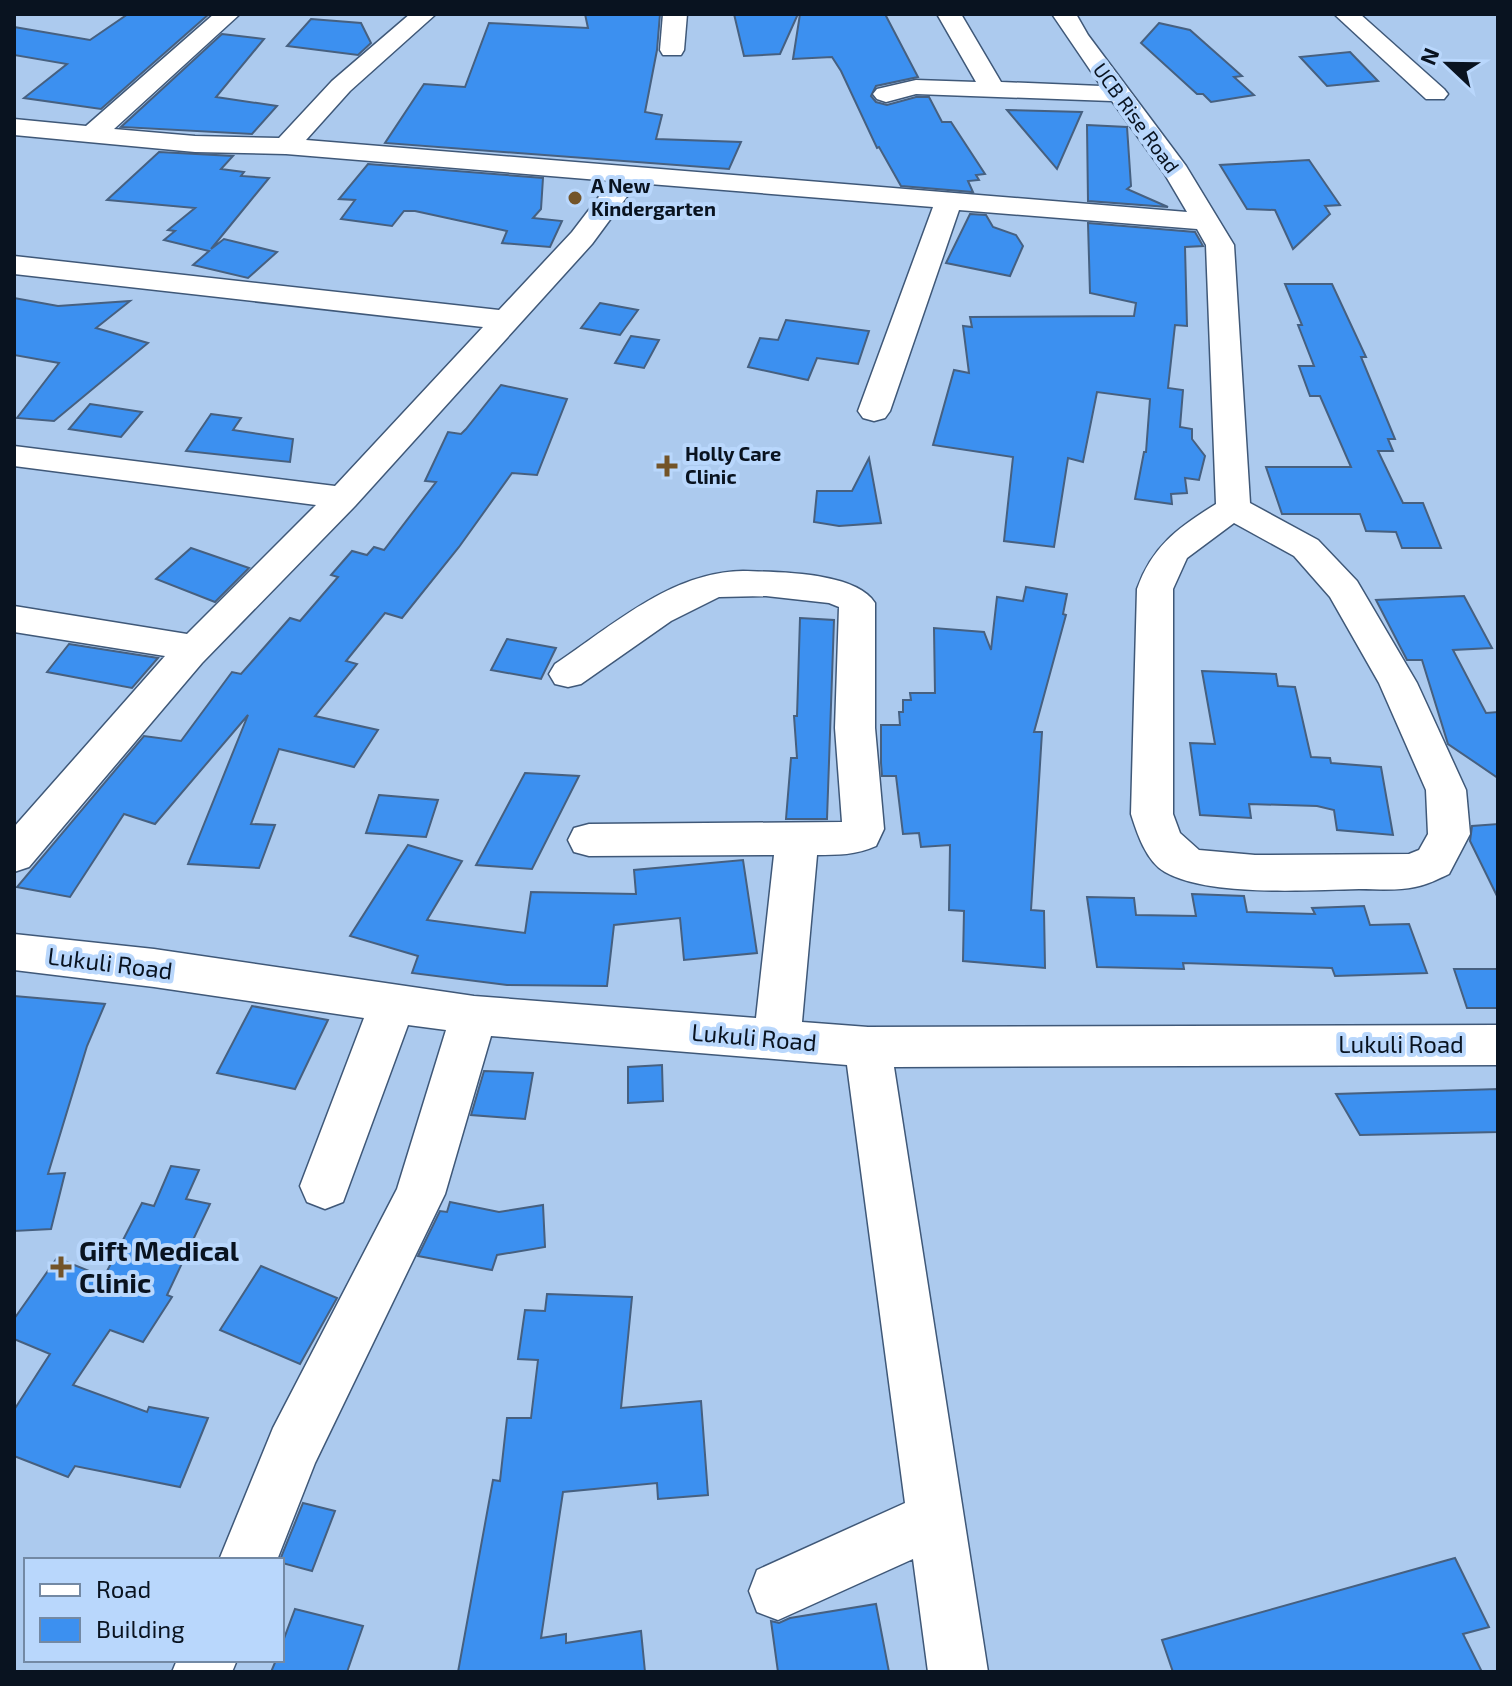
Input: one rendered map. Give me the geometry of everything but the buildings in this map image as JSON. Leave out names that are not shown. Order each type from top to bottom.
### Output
[{"type":"street","points":[[91,135],[228,14]]},
{"type":"street","points":[[286,146],[341,86],[424,14]]},
{"type":"street","points":[[672,50],[675,14]]},
{"type":"street","points":[[949,14],[993,90]]},
{"type":"street","name":"UCB Rise Road","points":[[1064,14],[1209,222],[1220,245],[1233,508]]},
{"type":"street","points":[[1346,14],[1435,94]]},
{"type":"street","points":[[886,94],[916,87],[1120,94]]},
{"type":"street","points":[[14,127],[195,144],[286,146],[631,173],[948,203],[1209,222]]},
{"type":"street","points":[[14,855],[195,648],[343,498],[503,320],[582,238],[631,173]]},
{"type":"street","points":[[874,411],[948,203]]},
{"type":"street","points":[[14,265],[503,320]]},
{"type":"street","points":[[14,456],[343,498]]},
{"type":"street","points":[[1233,508],[1306,548],[1344,590],[1398,683],[1446,790],[1449,834],[1434,862],[1413,871],[1220,871],[1181,862],[1160,840],[1152,814],[1155,589],[1160,568],[1173,549],[1233,508]]},
{"type":"street","points":[[568,674],[672,605],[712,585],[767,585],[834,591],[857,603],[855,728],[861,835],[854,838],[589,840]]},
{"type":"street","points":[[14,619],[195,648]]},
{"type":"street","points":[[777,1040],[797,839]]},
{"type":"street","name":"Lukuli Road","points":[[14,952],[154,968],[474,1015],[868,1047],[1498,1045]]},
{"type":"street","points":[[325,1186],[393,1003]]},
{"type":"street","points":[[249,1558],[293,1448],[420,1194],[474,1015]]},
{"type":"street","points":[[868,1047],[958,1672]]},
{"type":"street","points":[[778,1591],[936,1518]]},
{"type":"place","name":"A New Kindergarten","points":[[575,198]]},
{"type":"place","name":"Holly Care Clinic","points":[[667,466]]},
{"type":"place","name":"Gift Medical Clinic","points":[[61,1267]]}]
